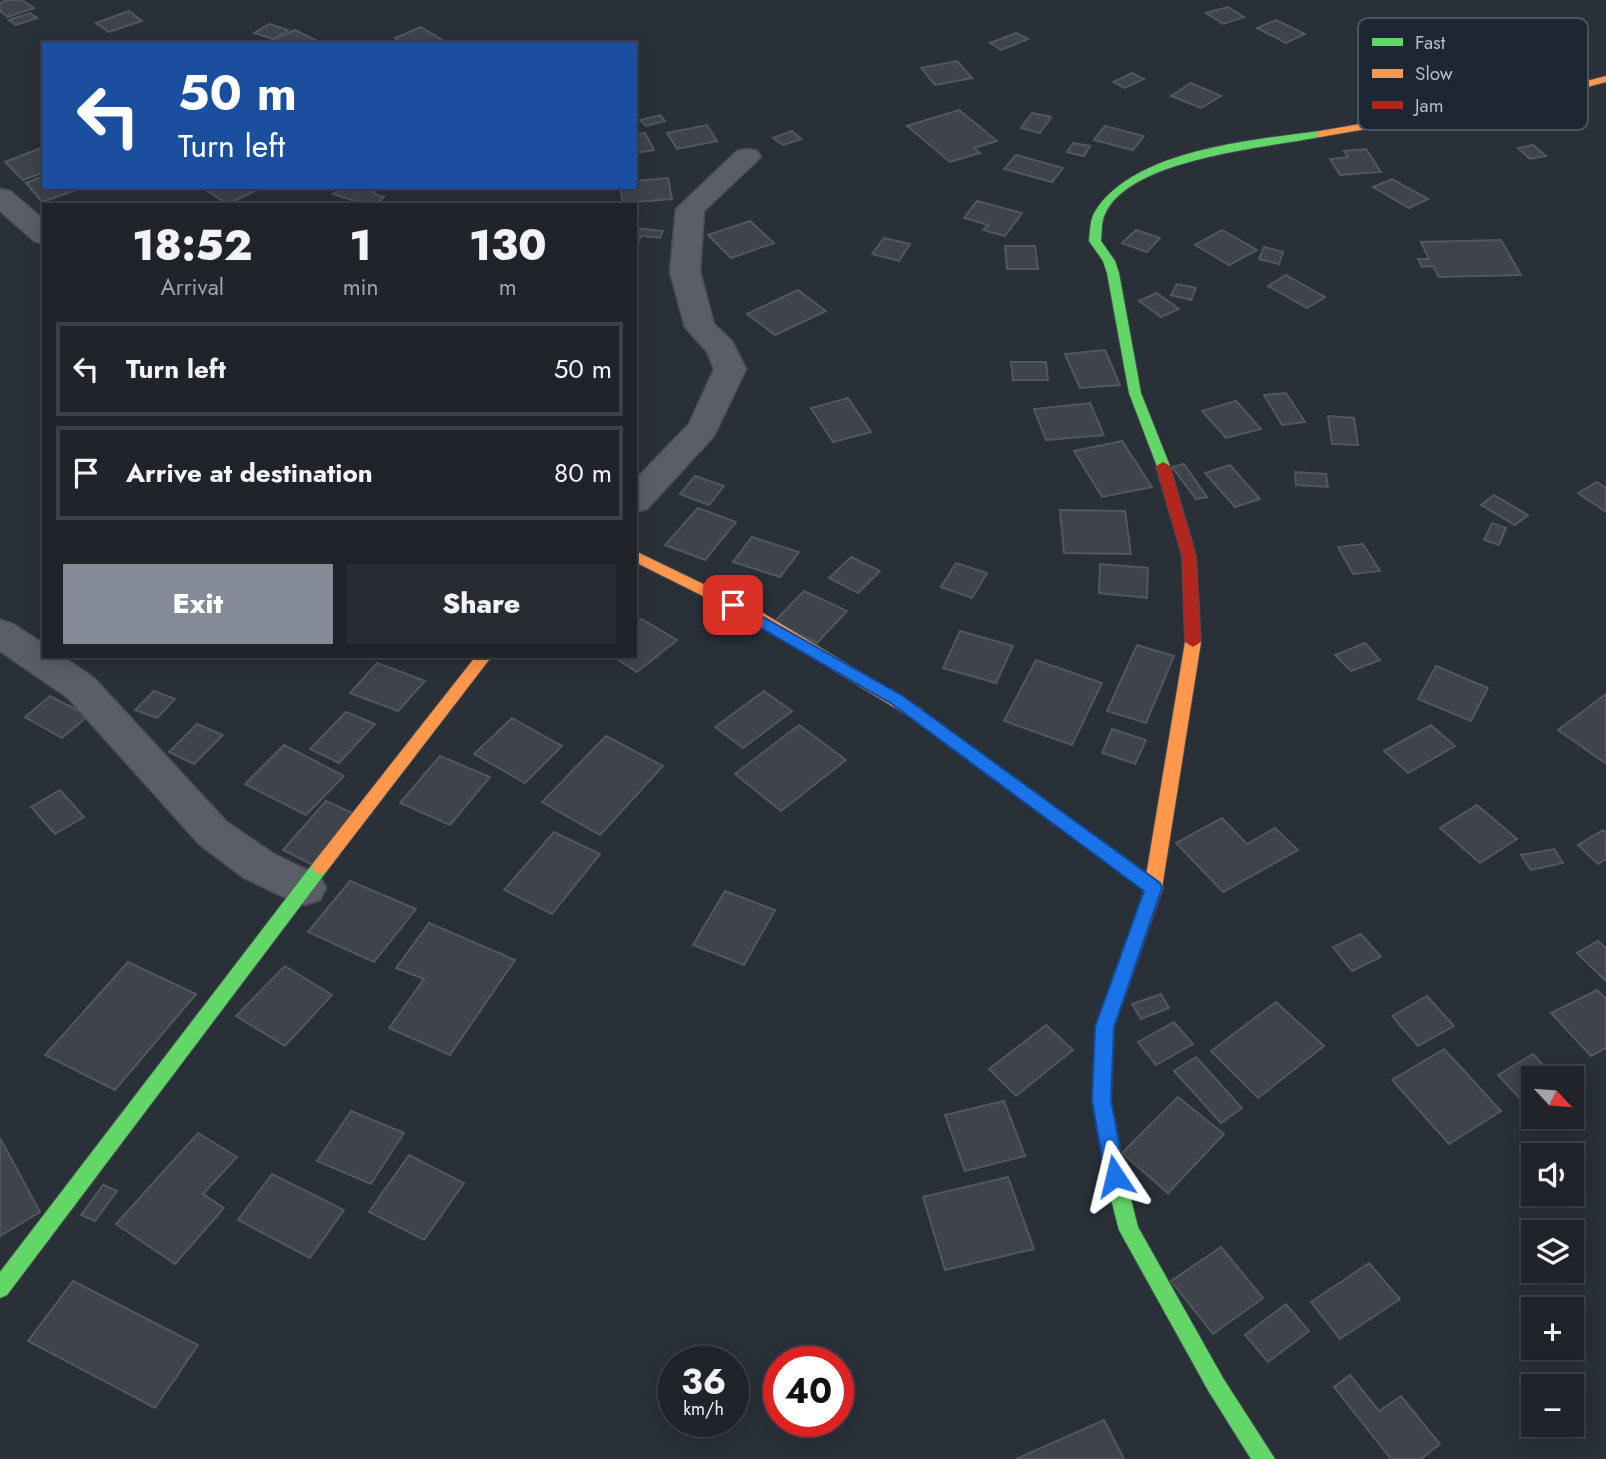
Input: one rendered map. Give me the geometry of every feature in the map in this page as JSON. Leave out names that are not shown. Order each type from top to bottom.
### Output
[{"type":"street","points":[[1588,84],[1606,79]]},
{"type":"street","points":[[1264,1459],[1216,1385],[1129,1230],[1115,1176],[1102,1100],[1105,1027],[1154,888],[1193,644],[1189,556],[1159,451],[1135,393],[1113,273],[1109,261],[1095,241],[1099,211],[1132,180],[1206,152],[1358,127]]},
{"type":"street","points":[[637,499],[703,429],[730,369],[721,348],[700,327],[685,272],[690,209],[747,157]]},
{"type":"street","points":[[0,197],[42,232]]},
{"type":"street","points":[[637,557],[758,617],[898,700],[1154,888]]},
{"type":"street","points":[[0,633],[80,688],[131,740],[213,833],[259,866],[305,888]]},
{"type":"street","points":[[0,1288],[483,658]]},
{"type":"building","points":[[22,0],[34,8],[8,17],[0,11],[0,3]]},
{"type":"building","points":[[1228,7],[1244,17],[1223,24],[1206,13]]},
{"type":"building","points":[[129,11],[142,21],[109,32],[96,23]]},
{"type":"building","points":[[30,13],[37,18],[16,25],[9,20]]},
{"type":"building","points":[[1276,20],[1305,34],[1286,43],[1257,28]]},
{"type":"building","points":[[269,24],[288,30],[273,39],[254,33]]},
{"type":"building","points":[[421,27],[446,42],[401,42],[395,38]]},
{"type":"building","points":[[295,30],[317,41],[315,42],[268,42]]},
{"type":"building","points":[[1016,33],[1028,39],[1001,50],[990,43]]},
{"type":"building","points":[[957,61],[972,78],[935,85],[921,68]]},
{"type":"building","points":[[1132,73],[1144,79],[1125,88],[1113,82]]},
{"type":"building","points":[[1191,83],[1221,96],[1201,108],[1171,96]]},
{"type":"building","points":[[959,110],[997,141],[974,148],[980,153],[950,162],[907,126]]},
{"type":"building","points":[[1032,113],[1051,117],[1040,133],[1021,128]]},
{"type":"building","points":[[660,115],[665,121],[646,126],[640,120]]},
{"type":"building","points":[[707,125],[717,141],[677,149],[667,133]]},
{"type":"building","points":[[1105,126],[1144,136],[1133,150],[1094,140]]},
{"type":"building","points":[[792,131],[801,139],[783,145],[773,138]]},
{"type":"building","points":[[645,133],[654,150],[637,153],[637,135]]},
{"type":"building","points":[[1073,143],[1090,146],[1084,156],[1067,152]]},
{"type":"building","points":[[1533,145],[1546,156],[1530,159],[1518,148]]},
{"type":"building","points":[[42,148],[42,173],[23,180],[5,162]]},
{"type":"building","points":[[1366,149],[1381,172],[1340,175],[1330,159],[1348,157],[1344,151]]},
{"type":"building","points":[[1016,155],[1063,168],[1052,182],[1004,169]]},
{"type":"building","points":[[42,177],[42,189],[79,189],[42,202],[26,183]]},
{"type":"building","points":[[668,178],[672,199],[623,203],[620,189],[637,189],[637,181]]},
{"type":"building","points":[[1392,179],[1428,199],[1409,208],[1373,187]]},
{"type":"building","points":[[204,189],[259,189],[230,203]]},
{"type":"building","points":[[340,189],[378,189],[373,193],[384,197],[376,203],[352,203],[355,201],[333,194]]},
{"type":"building","points":[[977,201],[1022,213],[1005,236],[983,230],[988,225],[964,218]]},
{"type":"building","points":[[750,221],[774,243],[731,258],[708,235]]},
{"type":"building","points":[[637,228],[663,231],[660,238],[641,236],[637,245]]},
{"type":"building","points":[[1136,230],[1160,238],[1147,252],[1122,243]]},
{"type":"building","points":[[1222,230],[1257,250],[1229,265],[1195,245]]},
{"type":"building","points":[[884,238],[910,244],[899,261],[872,254]]},
{"type":"building","points":[[1501,240],[1521,275],[1439,277],[1433,266],[1422,267],[1418,259],[1429,259],[1421,242]]},
{"type":"building","points":[[1005,246],[1035,246],[1038,269],[1007,269]]},
{"type":"building","points":[[1264,247],[1283,252],[1279,264],[1259,259]]},
{"type":"building","points":[[1286,275],[1325,297],[1307,308],[1268,286]]},
{"type":"building","points":[[1177,284],[1196,288],[1191,300],[1171,295]]},
{"type":"building","points":[[798,290],[826,311],[775,335],[747,314]]},
{"type":"building","points":[[1157,293],[1179,309],[1161,317],[1139,301]]},
{"type":"building","points":[[1105,350],[1120,385],[1080,388],[1065,354]]},
{"type":"building","points":[[1011,362],[1046,362],[1048,380],[1013,380]]},
{"type":"building","points":[[1286,393],[1305,422],[1282,425],[1264,395]]},
{"type":"building","points":[[848,398],[871,432],[833,442],[811,408]]},
{"type":"building","points":[[1236,401],[1261,429],[1226,438],[1202,411]]},
{"type":"building","points":[[1090,403],[1104,435],[1046,440],[1034,409]]},
{"type":"building","points":[[1328,416],[1354,418],[1358,445],[1332,444]]},
{"type":"building","points":[[1122,441],[1152,487],[1102,497],[1074,451]]},
{"type":"building","points":[[1184,464],[1207,497],[1196,499],[1172,467]]},
{"type":"building","points":[[1230,465],[1260,499],[1235,507],[1205,473]]},
{"type":"building","points":[[1295,472],[1326,474],[1328,487],[1296,485]]},
{"type":"building","points":[[695,476],[724,486],[709,505],[680,494]]},
{"type":"building","points":[[1597,482],[1606,488],[1606,512],[1578,493]]},
{"type":"building","points":[[1494,495],[1528,515],[1515,525],[1481,505]]},
{"type":"building","points":[[698,508],[736,522],[705,560],[665,545]]},
{"type":"building","points":[[1060,510],[1125,511],[1131,554],[1064,553]]},
{"type":"building","points":[[1492,523],[1506,528],[1499,545],[1484,540]]},
{"type":"building","points":[[752,537],[799,552],[780,577],[733,562]]},
{"type":"building","points":[[1363,544],[1380,571],[1353,574],[1338,547]]},
{"type":"building","points":[[851,557],[880,571],[858,593],[829,578]]},
{"type":"building","points":[[956,563],[987,573],[972,598],[941,587]]},
{"type":"building","points":[[1100,564],[1148,568],[1147,598],[1099,593]]},
{"type":"building","points":[[804,591],[847,611],[817,643],[774,622]]},
{"type":"building","points":[[642,619],[677,640],[637,672],[615,658],[637,658],[637,623]]},
{"type":"building","points":[[960,631],[1013,646],[996,683],[943,668]]},
{"type":"building","points":[[1365,643],[1380,660],[1351,671],[1335,655]]},
{"type":"building","points":[[1137,645],[1174,656],[1146,723],[1107,711]]},
{"type":"building","points":[[1036,660],[1102,683],[1072,745],[1004,721]]},
{"type":"building","points":[[377,663],[425,681],[398,711],[350,693]]},
{"type":"building","points":[[1436,666],[1488,688],[1471,721],[1418,699]]},
{"type":"building","points":[[154,691],[175,699],[157,718],[135,710]]},
{"type":"building","points":[[764,691],[792,711],[743,748],[715,727]]},
{"type":"building","points":[[1606,694],[1606,762],[1605,763],[1558,730]]},
{"type":"building","points":[[50,696],[88,716],[62,738],[25,717]]},
{"type":"building","points":[[346,712],[375,724],[339,763],[310,749]]},
{"type":"building","points":[[512,718],[562,746],[525,783],[474,754]]},
{"type":"building","points":[[197,724],[223,735],[194,764],[169,752]]},
{"type":"building","points":[[799,725],[846,760],[781,811],[735,774]]},
{"type":"building","points":[[1431,725],[1455,746],[1408,773],[1384,751]]},
{"type":"building","points":[[1112,729],[1146,740],[1135,764],[1102,753]]},
{"type":"building","points":[[606,736],[663,766],[600,835],[542,802]]},
{"type":"building","points":[[284,745],[344,776],[306,815],[245,784]]},
{"type":"building","points":[[440,756],[490,777],[450,825],[400,803]]},
{"type":"building","points":[[60,790],[84,817],[55,834],[31,807]]},
{"type":"building","points":[[326,801],[357,815],[313,865],[283,850]]},
{"type":"building","points":[[1477,805],[1517,839],[1480,863],[1440,828]]},
{"type":"building","points":[[1222,818],[1247,844],[1275,828],[1298,850],[1223,892],[1176,843]]},
{"type":"building","points":[[1603,830],[1606,833],[1606,859],[1598,864],[1578,845]]},
{"type":"building","points":[[554,832],[600,854],[552,914],[504,890]]},
{"type":"building","points":[[1554,849],[1563,863],[1531,870],[1521,855]]},
{"type":"building","points":[[350,881],[416,909],[374,962],[308,932]]},
{"type":"building","points":[[725,891],[775,910],[744,965],[693,945]]},
{"type":"building","points":[[429,923],[515,960],[450,1055],[389,1028],[424,979],[396,968]]},
{"type":"building","points":[[1361,934],[1381,957],[1352,971],[1333,947]]},
{"type":"building","points":[[1598,941],[1606,949],[1606,981],[1577,953]]},
{"type":"building","points":[[128,962],[196,994],[115,1090],[45,1055]]},
{"type":"building","points":[[285,966],[332,995],[285,1046],[236,1016]]},
{"type":"building","points":[[1597,990],[1606,999],[1606,1048],[1591,1056],[1551,1013]]},
{"type":"building","points":[[1161,994],[1169,1008],[1141,1019],[1132,1004]]},
{"type":"building","points":[[1427,996],[1454,1026],[1418,1046],[1392,1016]]},
{"type":"building","points":[[1276,1002],[1324,1046],[1258,1098],[1211,1051]]},
{"type":"building","points":[[1174,1022],[1193,1044],[1156,1065],[1138,1042]]},
{"type":"building","points":[[1046,1025],[1073,1050],[1016,1096],[989,1069]]},
{"type":"building","points":[[1444,1049],[1501,1111],[1449,1144],[1392,1080]]},
{"type":"building","points":[[1533,1054],[1544,1066],[1521,1066],[1521,1100],[1498,1075]]},
{"type":"building","points":[[1196,1057],[1242,1108],[1221,1123],[1174,1071]]},
{"type":"building","points":[[1178,1097],[1224,1134],[1168,1193],[1122,1153]]},
{"type":"building","points":[[1004,1101],[1025,1156],[965,1171],[945,1115]]},
{"type":"building","points":[[351,1111],[404,1133],[371,1184],[317,1161]]},
{"type":"building","points":[[198,1133],[237,1157],[203,1194],[224,1208],[175,1264],[116,1224]]},
{"type":"building","points":[[0,1138],[40,1212],[0,1236]]},
{"type":"building","points":[[409,1155],[464,1183],[424,1240],[369,1212]]},
{"type":"building","points":[[272,1174],[344,1210],[310,1258],[238,1220]]},
{"type":"building","points":[[1008,1177],[1034,1249],[945,1270],[923,1197]]},
{"type":"building","points":[[103,1185],[117,1191],[95,1221],[81,1215]]},
{"type":"building","points":[[1221,1247],[1263,1298],[1213,1334],[1171,1281]]},
{"type":"building","points":[[1369,1263],[1400,1299],[1340,1339],[1311,1302]]},
{"type":"building","points":[[73,1281],[198,1345],[155,1408],[28,1341]]},
{"type":"building","points":[[1286,1304],[1309,1331],[1268,1362],[1245,1335]]},
{"type":"building","points":[[1350,1375],[1379,1411],[1401,1396],[1440,1444],[1421,1459],[1391,1459],[1334,1387]]},
{"type":"building","points":[[1104,1420],[1124,1459],[1016,1459]]},
{"type":"traffic: fast","points":[[1163,466],[1135,393],[1113,273],[1109,261],[1095,241],[1099,213],[1119,191],[1143,176],[1171,164],[1233,148],[1320,134]]},
{"type":"traffic: fast","points":[[916,713],[1154,888]]},
{"type":"traffic: fast","points":[[0,1288],[320,867]]},
{"type":"traffic: fast","points":[[1103,1071],[1102,1100],[1115,1176],[1129,1230],[1216,1385],[1264,1459]]},
{"type":"traffic: slow","points":[[1588,84],[1606,79]]},
{"type":"traffic: slow","points":[[1320,134],[1358,127]]},
{"type":"traffic: slow","points":[[637,557],[758,617],[916,713]]},
{"type":"traffic: slow","points":[[1152,894],[1193,642]]},
{"type":"traffic: slow","points":[[320,867],[483,658]]},
{"type":"traffic: jam","points":[[1163,466],[1189,556],[1193,642]]},
{"type":"traffic: jam","points":[[1103,1071],[1105,1027],[1152,894]]},
{"type":"route","points":[[733,605],[898,700],[1154,888],[1105,1027],[1102,1100],[1115,1176]]}]
